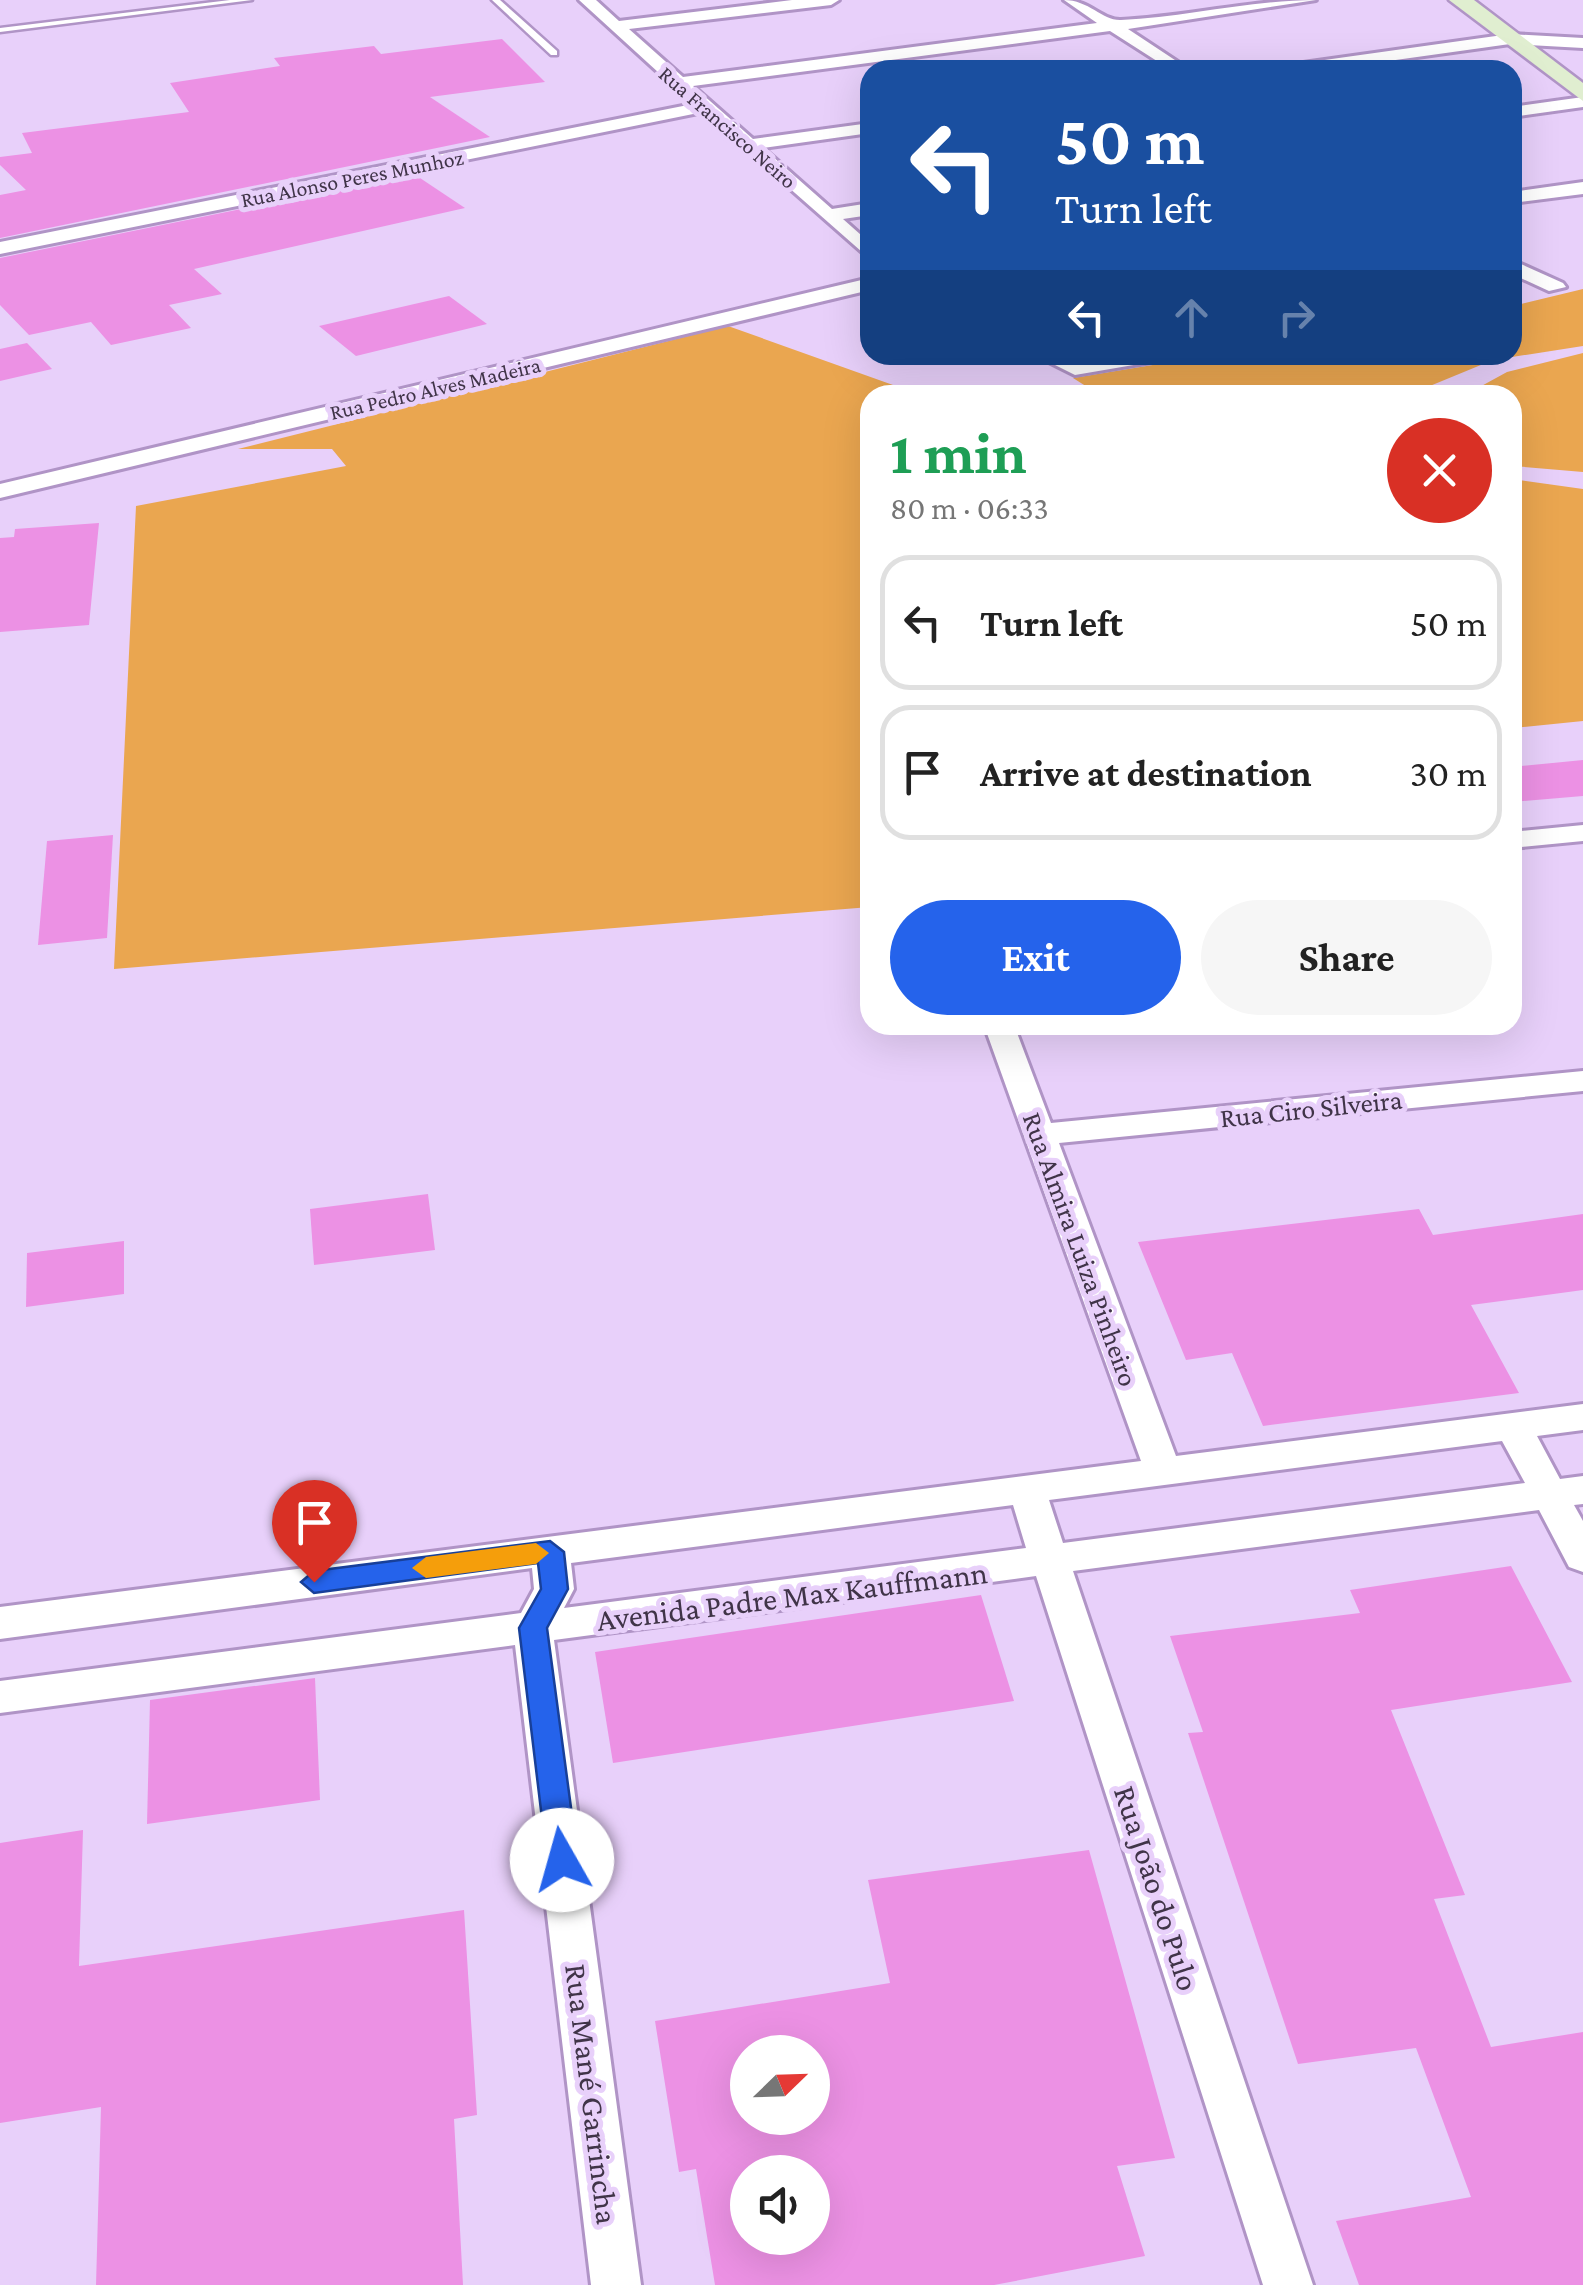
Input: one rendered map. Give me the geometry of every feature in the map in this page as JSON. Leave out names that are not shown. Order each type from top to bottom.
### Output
[{"type":"street","name":"Rua Francisco Neiro","points":[[587,0],[860,244]]},
{"type":"street","points":[[614,26],[831,0]]},
{"type":"street","points":[[1072,0],[1166,60]]},
{"type":"street","points":[[678,84],[1308,0]]},
{"type":"street","points":[[1460,0],[1583,98]]},
{"type":"street","points":[[1360,60],[1510,39],[1583,43]]},
{"type":"street","points":[[1522,110],[1583,98]]},
{"type":"street","name":"Rua Alonso Peres Munhoz","points":[[0,248],[704,107]]},
{"type":"street","points":[[748,145],[860,129]]},
{"type":"street","points":[[1522,197],[1583,188]]},
{"type":"street","points":[[829,215],[860,210]]},
{"type":"street","points":[[1522,271],[1556,287],[1522,292]]},
{"type":"street","name":"Rua Pedro Alves Madeira","points":[[0,491],[860,286]]},
{"type":"street","points":[[1066,365],[1075,369],[1098,365]]},
{"type":"street","points":[[1522,839],[1583,833]]},
{"type":"street","name":"Rua Almira Luiza Pinheiro","points":[[1003,1035],[1164,1474]]},
{"type":"street","name":"Rua Ciro Silveira","points":[[1038,1135],[1583,1080]]},
{"type":"street","points":[[0,1623],[1583,1417]]},
{"type":"street","points":[[1513,1426],[1567,1492],[1583,1557]]},
{"type":"street","name":"Rua João do Pulo","points":[[1027,1491],[1288,2285]]},
{"type":"street","name":"Avenida Padre Max Kauffmann","points":[[0,1696],[1050,1563],[1567,1492]]},
{"type":"street","points":[[533,1628],[554,1589],[550,1552]]},
{"type":"street","name":"Rua Mané Garrincha","points":[[533,1628],[616,2285]]},
{"type":"lane","points":[[0,30],[248,0]]},
{"type":"lane","points":[[496,0],[554,52]]},
{"type":"shaded area","points":[[1583,289],[1583,346],[1522,355],[1522,304]]},
{"type":"shaded area","points":[[728,326],[893,385],[860,385],[860,908],[114,969],[136,506],[346,466],[332,449],[238,449]]},
{"type":"shaded area","points":[[1583,353],[1583,472],[1522,467],[1522,385],[1483,385],[1507,372]]},
{"type":"shaded area","points":[[1153,365],[1481,365],[1432,385],[1084,385],[1073,378]]},
{"type":"shaded area","points":[[1522,480],[1583,489],[1583,721],[1522,727]]},
{"type":"building","points":[[502,39],[545,82],[430,97],[490,137],[0,238],[0,195],[26,190],[0,165],[0,157],[32,153],[22,133],[189,112],[170,83],[280,66],[274,58],[374,46],[381,54]]},
{"type":"building","points":[[414,174],[465,208],[194,269],[222,294],[169,305],[191,328],[111,345],[91,322],[29,335],[0,305],[0,258]]},
{"type":"building","points":[[449,296],[487,324],[356,356],[319,326]]},
{"type":"building","points":[[27,343],[52,369],[0,381],[0,349]]},
{"type":"building","points":[[99,523],[89,625],[0,632],[0,538],[14,537],[15,529]]},
{"type":"building","points":[[1583,760],[1583,796],[1522,801],[1522,766]]},
{"type":"building","points":[[113,835],[107,938],[38,945],[47,841]]},
{"type":"building","points":[[428,1194],[435,1250],[314,1265],[310,1209]]},
{"type":"building","points":[[1419,1209],[1433,1235],[1583,1214],[1583,1290],[1471,1305],[1519,1393],[1263,1426],[1232,1353],[1186,1360],[1138,1242]]},
{"type":"building","points":[[124,1241],[124,1294],[26,1307],[27,1253]]},
{"type":"building","points":[[1511,1566],[1572,1682],[1391,1710],[1465,1895],[1434,1899],[1491,2047],[1583,2032],[1583,2285],[1359,2285],[1336,2221],[1471,2197],[1416,2048],[1298,2064],[1188,1733],[1203,1732],[1170,1636],[1360,1613],[1350,1590]]},
{"type":"building","points":[[981,1595],[1014,1701],[613,1763],[595,1652]]},
{"type":"building","points":[[315,1678],[320,1800],[147,1824],[150,1700]]},
{"type":"building","points":[[83,1830],[79,1966],[464,1910],[477,2115],[454,2119],[463,2285],[96,2285],[101,2107],[0,2123],[0,1843]]},
{"type":"building","points":[[1089,1850],[1175,2158],[1117,2166],[1145,2256],[994,2285],[715,2285],[696,2169],[679,2172],[655,2021],[890,1983],[868,1880]]},
{"type":"slow traffic","points":[[426,1568],[536,1553]]},
{"type":"route","points":[[314,1582],[550,1552],[554,1589],[533,1628],[562,1860]]}]
